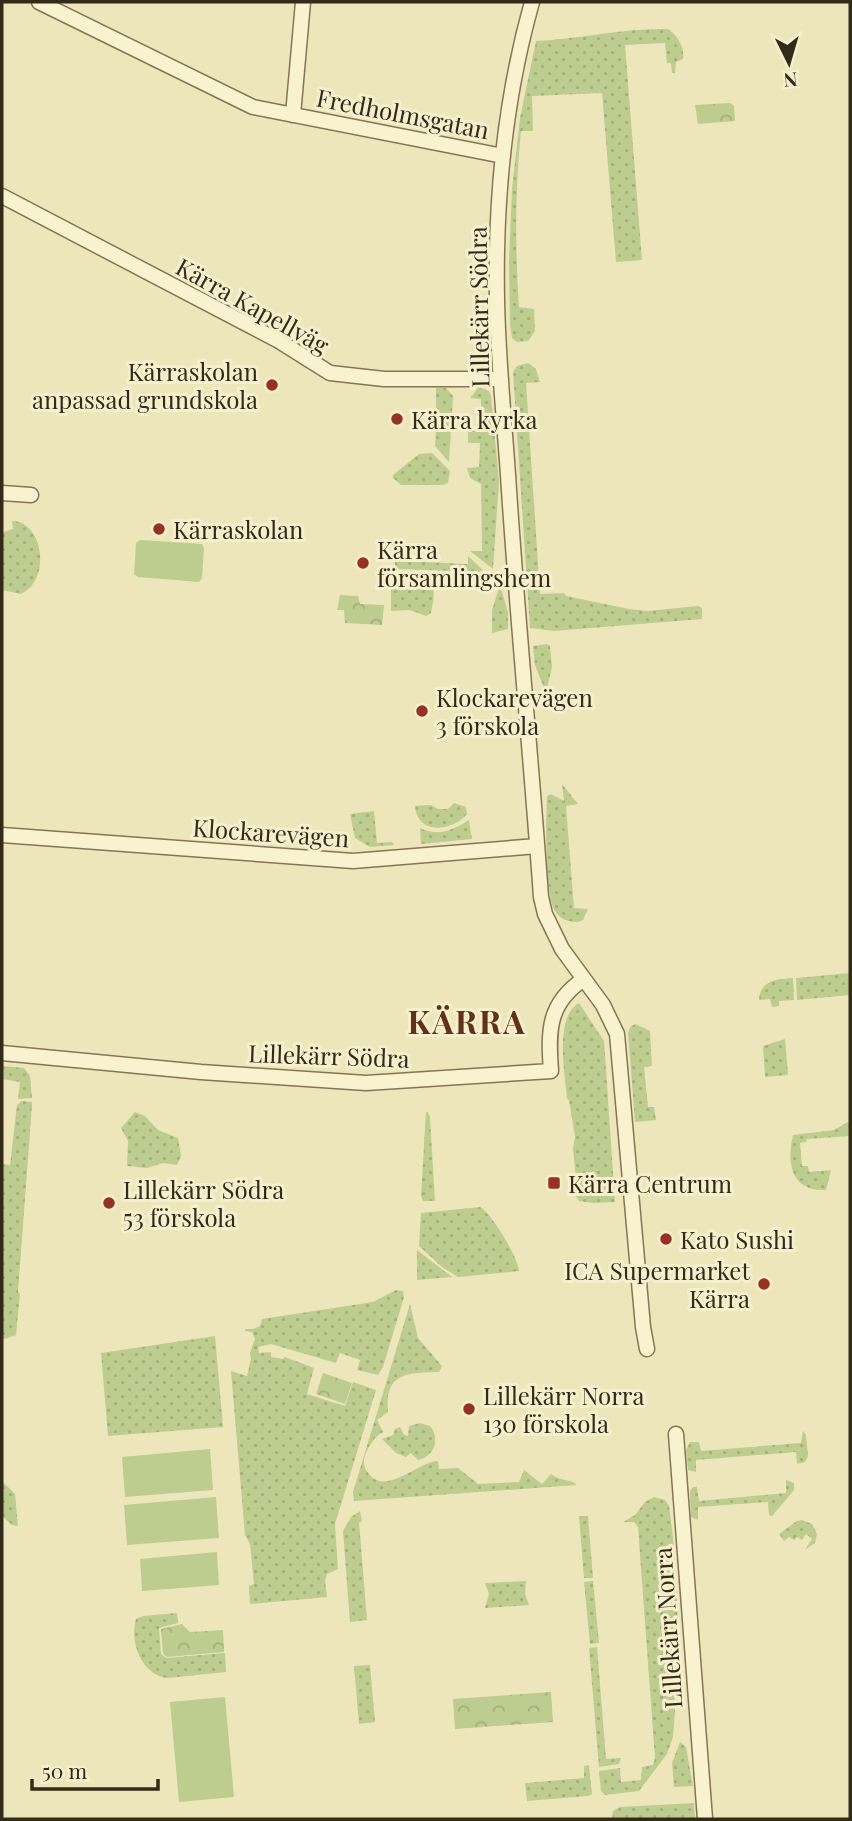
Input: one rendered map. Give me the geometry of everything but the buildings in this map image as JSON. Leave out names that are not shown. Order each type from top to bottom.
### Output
[{"type":"street","name":"Fredholmsgatan","points":[[39,2],[253,107],[503,156]]},
{"type":"street","name":"Fredholmsgatan","points":[[293,115],[303,2]]},
{"type":"street","name":"Lillekärr Södra","points":[[532,2],[515,72],[503,156],[497,245],[501,379],[537,846],[545,914],[562,949],[603,1005],[617,1034],[647,1349]]},
{"type":"street","name":"Kärra Kapellväg","points":[[2,196],[279,341],[330,373],[384,379],[501,379]]},
{"type":"street","points":[[2,493],[31,495]]},
{"type":"street","name":"Klockarevägen","points":[[2,835],[353,861],[537,846]]},
{"type":"street","name":"Lillekärr Södra","points":[[2,1053],[201,1072],[366,1083],[551,1071],[553,1018],[559,1000],[584,979]]},
{"type":"street","name":"Lillekärr Norra","points":[[676,1434],[705,1819]]},
{"type":"green space","points":[[668,29],[683,50],[683,59],[676,62],[675,73],[672,73],[671,63],[667,63],[665,43],[625,45],[642,260],[616,262],[602,93],[532,96],[533,131],[521,131],[516,241],[519,307],[534,309],[535,331],[528,341],[517,342],[512,338],[510,325],[512,189],[520,118],[536,41]]},
{"type":"green space","points":[[730,103],[734,106],[735,121],[698,124],[695,105]]},
{"type":"green space","points":[[528,363],[536,369],[540,382],[526,383],[540,594],[564,593],[566,596],[647,611],[698,606],[702,608],[702,619],[554,631],[530,628],[513,372],[517,366]]},
{"type":"green space","points":[[479,387],[489,391],[491,396],[499,482],[493,569],[470,551],[482,551],[481,484],[470,478],[467,468],[479,467],[480,443],[468,443],[468,431],[481,430],[481,399],[470,398]]},
{"type":"green space","points":[[436,388],[446,388],[453,396],[449,462],[435,446],[436,430],[443,421],[436,415]]},
{"type":"green space","points":[[432,453],[450,471],[448,483],[401,485],[393,478],[393,475],[419,454]]},
{"type":"green space","points":[[12,521],[31,530],[40,552],[37,576],[31,587],[21,594],[2,590],[2,527],[3,532],[13,529]]},
{"type":"green space","points":[[140,540],[202,544],[202,578],[199,582],[138,577],[134,574],[136,543]]},
{"type":"green space","points":[[401,551],[401,561],[468,564],[468,556],[483,570],[400,569],[395,567],[395,554]]},
{"type":"green space","points":[[394,584],[405,587],[432,587],[434,596],[431,613],[426,616],[410,610],[391,611],[391,587]]},
{"type":"green space","points":[[500,585],[508,612],[508,629],[492,633],[492,610]]},
{"type":"green space","points":[[340,595],[358,596],[360,604],[384,605],[382,625],[345,623],[344,610],[337,610]]},
{"type":"green space","points":[[533,646],[550,646],[552,667],[546,693],[535,665]]},
{"type":"green space","points":[[562,784],[578,804],[566,806],[574,908],[588,909],[583,920],[578,922],[565,920],[557,914],[549,889],[546,855],[547,796],[551,794],[564,801]]},
{"type":"green space","points":[[454,803],[466,807],[467,814],[453,824],[436,828],[422,822],[415,806],[431,805],[438,809],[448,809]]},
{"type":"green space","points":[[374,811],[377,843],[392,842],[394,845],[370,847],[355,838],[350,814]]},
{"type":"green space","points":[[469,820],[472,839],[421,844],[420,828],[440,832]]},
{"type":"green space","points":[[850,973],[850,995],[797,1000],[796,978]]},
{"type":"green space","points":[[793,978],[794,1000],[779,1001],[779,1006],[772,1007],[770,999],[759,1000],[762,988],[770,982]]},
{"type":"green space","points":[[579,1003],[604,1041],[615,1202],[579,1201],[573,1191],[577,1190],[573,1148],[575,1137],[567,1099],[563,1047],[566,1020],[571,1010]]},
{"type":"green space","points":[[636,1024],[650,1031],[652,1066],[644,1067],[648,1107],[654,1107],[656,1120],[635,1122],[628,1033],[631,1026]]},
{"type":"green space","points":[[785,1039],[788,1075],[765,1077],[763,1046]]},
{"type":"green space","points":[[2,1066],[24,1068],[30,1076],[32,1098],[18,1099],[20,1082],[2,1079]]},
{"type":"green space","points":[[22,1101],[32,1102],[32,1105],[18,1292],[20,1294],[16,1335],[2,1340],[2,1164],[10,1165],[17,1105]]},
{"type":"green space","points":[[135,1112],[145,1116],[158,1130],[178,1138],[181,1156],[177,1165],[163,1163],[147,1168],[127,1166],[128,1141],[121,1128]]},
{"type":"green space","points":[[426,1112],[430,1118],[435,1201],[423,1201],[421,1196]]},
{"type":"green space","points":[[848,1122],[850,1136],[807,1139],[806,1142],[800,1143],[802,1166],[808,1166],[809,1172],[831,1170],[826,1190],[806,1186],[799,1181],[791,1166],[793,1135],[834,1130]]},
{"type":"green space","points":[[480,1207],[504,1236],[519,1271],[458,1277],[442,1267],[419,1246],[421,1213]]},
{"type":"green space","points":[[417,1250],[452,1277],[417,1280]]},
{"type":"green space","points":[[396,1290],[403,1291],[404,1297],[383,1367],[378,1375],[357,1370],[360,1360],[340,1353],[336,1363],[271,1344],[258,1347],[259,1353],[271,1352],[271,1357],[285,1357],[314,1368],[307,1394],[345,1406],[353,1382],[376,1390],[335,1524],[338,1569],[327,1574],[327,1597],[250,1604],[249,1586],[254,1584],[250,1544],[245,1535],[231,1371],[247,1376],[255,1339],[252,1332],[245,1329],[260,1326],[262,1319],[373,1302]]},
{"type":"green space","points":[[410,1304],[418,1338],[442,1366],[439,1372],[408,1375],[394,1382],[388,1399],[388,1412],[377,1420],[383,1432],[369,1446],[365,1456],[364,1466],[368,1473],[375,1479],[393,1480],[438,1461],[439,1469],[458,1468],[478,1484],[519,1482],[524,1470],[542,1484],[551,1474],[577,1485],[354,1501],[353,1492]]},
{"type":"green space","points":[[215,1336],[223,1427],[108,1436],[101,1353]]},
{"type":"green space","points":[[323,1373],[352,1383],[345,1404],[316,1394]]},
{"type":"green space","points":[[420,1423],[430,1426],[435,1437],[432,1451],[424,1458],[418,1460],[411,1453],[406,1457],[396,1453],[382,1439],[393,1435],[395,1429],[400,1427],[404,1435],[408,1436],[409,1426]]},
{"type":"green space","points":[[803,1431],[806,1435],[808,1456],[805,1462],[797,1464],[796,1452],[696,1460],[696,1472],[688,1470],[686,1450],[690,1442],[699,1442],[701,1451],[801,1443]]},
{"type":"green space","points":[[210,1449],[213,1490],[125,1497],[122,1457]]},
{"type":"green space","points":[[786,1480],[794,1483],[794,1490],[772,1516],[769,1515],[768,1502],[698,1507],[698,1520],[691,1517],[690,1491],[693,1487],[697,1487],[699,1501],[786,1493]]},
{"type":"green space","points":[[2,1481],[15,1494],[18,1526],[12,1525],[2,1516]]},
{"type":"green space","points":[[216,1497],[219,1538],[127,1545],[124,1505]]},
{"type":"green space","points":[[654,1497],[665,1500],[669,1506],[673,1537],[679,1636],[673,1737],[667,1754],[639,1791],[605,1795],[601,1791],[599,1771],[620,1768],[621,1782],[641,1780],[642,1767],[653,1765],[655,1758],[638,1527],[634,1522],[623,1522]]},
{"type":"green space","points":[[360,1511],[367,1620],[350,1622],[343,1531],[351,1517]]},
{"type":"green space","points":[[579,1516],[588,1516],[593,1578],[584,1578]]},
{"type":"green space","points":[[802,1520],[812,1524],[817,1534],[815,1543],[805,1550],[812,1539],[806,1534],[802,1540],[789,1537],[784,1541],[779,1534]]},
{"type":"green space","points":[[217,1552],[219,1585],[142,1591],[140,1559]]},
{"type":"green space","points":[[526,1581],[525,1594],[529,1605],[485,1608],[489,1594],[485,1583]]},
{"type":"green space","points":[[593,1581],[599,1643],[590,1644],[584,1582]]},
{"type":"green space","points":[[177,1613],[178,1623],[159,1628],[161,1654],[166,1658],[225,1653],[226,1672],[168,1678],[159,1676],[145,1665],[134,1638],[136,1619]]},
{"type":"green space","points":[[182,1624],[190,1632],[223,1630],[224,1652],[167,1657],[163,1654],[161,1629]]},
{"type":"green space","points":[[597,1647],[606,1759],[621,1758],[619,1764],[599,1767],[589,1648]]},
{"type":"green space","points":[[370,1665],[375,1722],[359,1724],[354,1666]]},
{"type":"green space","points":[[551,1692],[553,1722],[455,1729],[453,1699]]},
{"type":"green space","points":[[225,1697],[234,1797],[179,1802],[170,1702]]},
{"type":"green space","points":[[680,1742],[686,1747],[693,1786],[674,1787],[672,1763]]},
{"type":"green space","points":[[589,1765],[592,1794],[527,1801],[525,1783],[584,1778],[584,1766]]},
{"type":"green space","points":[[694,1803],[695,1819],[612,1819],[613,1811],[620,1807]]},
{"type":"place","name":"Kärraskolan anpassad grundskola","points":[[272,385]]},
{"type":"place","name":"Kärra kyrka","points":[[397,419]]},
{"type":"place","name":"Kärraskolan","points":[[159,529]]},
{"type":"place","name":"Kärra församlingshem","points":[[363,563]]},
{"type":"place","name":"Klockarevägen 3 förskola","points":[[422,711]]},
{"type":"place","name":"Kärra Centrum","points":[[554,1183]]},
{"type":"place","name":"Lillekärr Södra 53 förskola","points":[[109,1203]]},
{"type":"place","name":"Kato Sushi","points":[[666,1239]]},
{"type":"place","name":"ICA Supermarket Kärra","points":[[764,1284]]},
{"type":"place","name":"Lillekärr Norra 130 förskola","points":[[469,1409]]},
{"type":"district","name":"KÄRRA","points":[[467,1020]]}]
